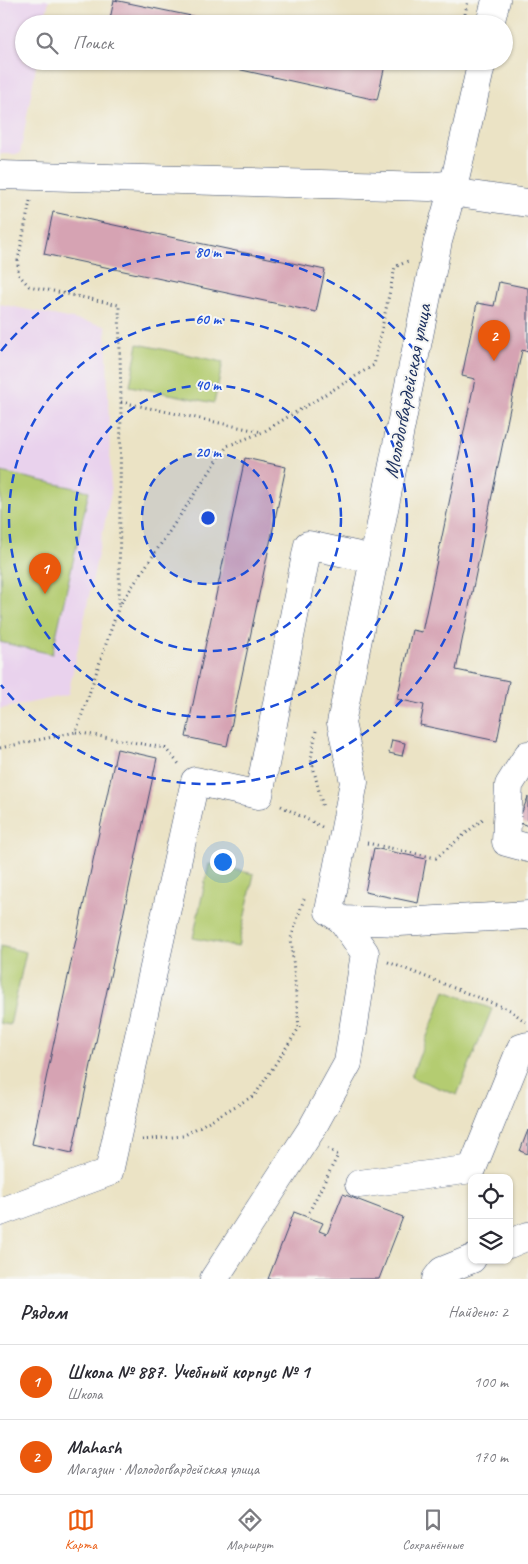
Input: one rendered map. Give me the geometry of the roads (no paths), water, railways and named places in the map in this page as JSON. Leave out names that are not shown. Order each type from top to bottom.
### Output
[{"type":"street","points":[[492,15],[496,0]]},
{"type":"street","name":"Молодогвардейская улица","points":[[342,920],[329,911],[354,782],[341,723],[438,241],[453,188],[480,70]]},
{"type":"street","points":[[0,175],[453,188],[528,203]]},
{"type":"street","points":[[0,1212],[109,1172],[195,781],[259,795],[308,545],[373,559]]},
{"type":"street","points":[[528,756],[509,785],[506,842],[528,848]]},
{"type":"street","points":[[342,920],[399,922],[528,915]]},
{"type":"street","points":[[214,1279],[311,1130],[348,1063],[365,953],[342,920]]},
{"type":"street","points":[[359,1184],[472,1169],[521,1048],[528,1046]]},
{"type":"street","points":[[513,1242],[528,1236]]},
{"type":"street","points":[[436,1279],[442,1271],[468,1261]]},
{"type":"place","name":"Mahash","points":[[494,361]]},
{"type":"place","name":"Школа № 887. Учебный корпус № 1","points":[[45,594]]}]
